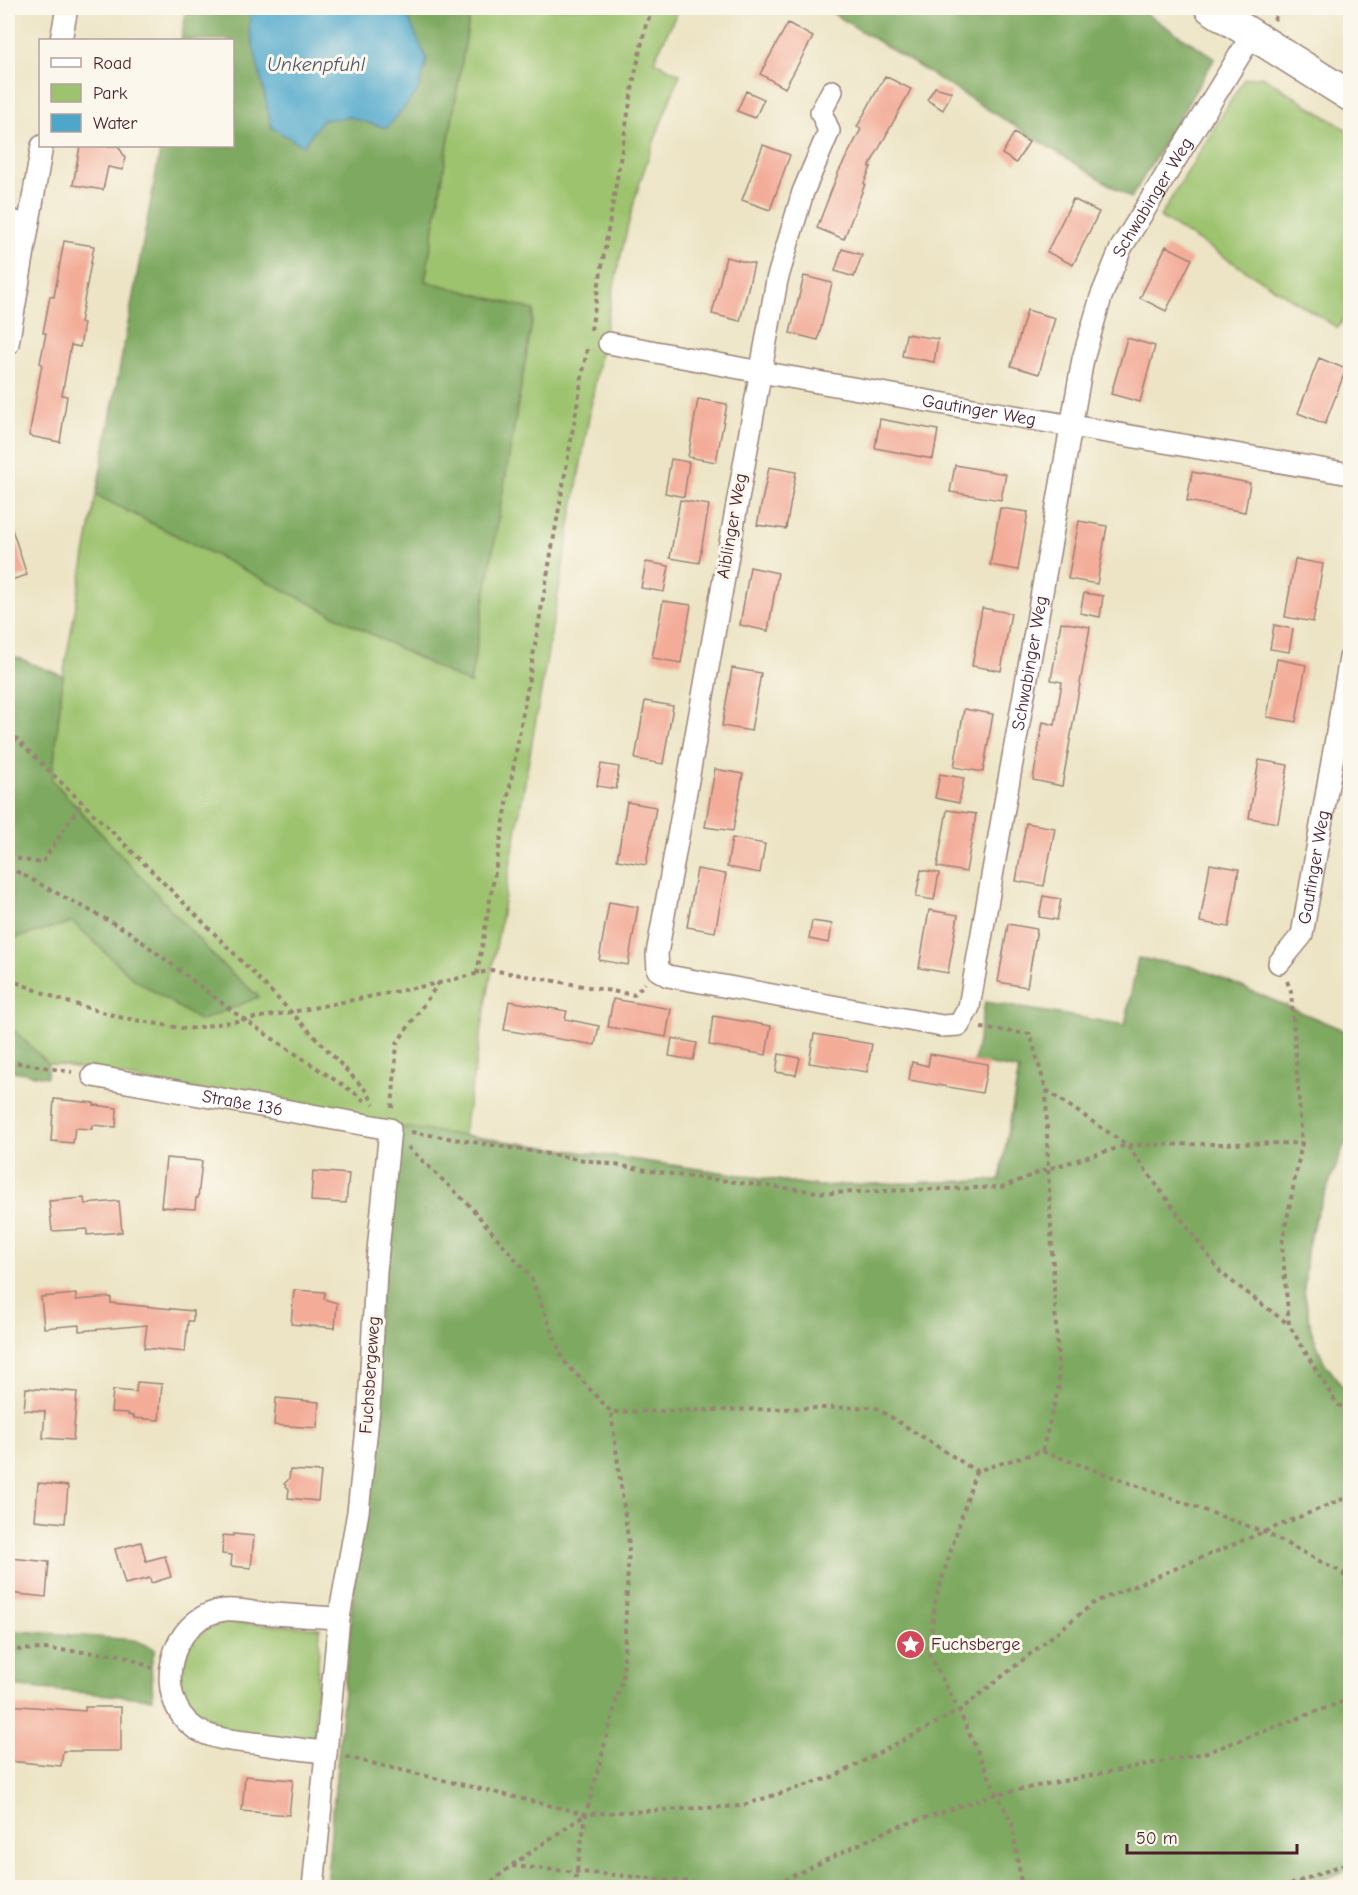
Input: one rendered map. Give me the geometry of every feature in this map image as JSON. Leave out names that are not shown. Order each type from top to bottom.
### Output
[{"type":"main road","points":[[1210,8],[1350,96]]},
{"type":"street","points":[[61,39],[67,8]]},
{"type":"street","name":"Schwabinger Weg","points":[[959,1025],[969,1007],[1070,426],[1086,349],[1101,297],[1121,248],[1252,35]]},
{"type":"street","name":"Aiblinger Weg","points":[[658,970],[659,942],[777,280],[803,192],[829,131],[821,112],[831,91]]},
{"type":"street","points":[[8,344],[42,147]]},
{"type":"street","points":[[8,219],[28,226]]},
{"type":"street","name":"Gautinger Weg","points":[[609,343],[759,372],[1350,474]]},
{"type":"street","name":"Gautinger Weg","points":[[1279,963],[1302,935],[1350,657]]},
{"type":"street","points":[[658,970],[668,976],[942,1026],[959,1025]]},
{"type":"street","name":"Straße 136","points":[[93,1076],[390,1129]]},
{"type":"street","name":"Fuchsbergeweg","points":[[313,1887],[339,1618],[360,1489],[369,1409],[376,1271],[390,1129]]},
{"type":"street","points":[[326,1752],[218,1739],[196,1728],[182,1715],[172,1696],[169,1675],[173,1653],[186,1631],[205,1617],[224,1610],[339,1618]]},
{"type":"path","points":[[477,974],[634,79],[646,24],[654,8]]},
{"type":"path","points":[[8,731],[292,1012],[367,1092],[390,1129],[684,1176],[827,1193],[1002,1187],[1048,1168],[1127,1145],[1302,1143]]},
{"type":"path","points":[[8,857],[42,863],[82,802]]},
{"type":"path","points":[[8,867],[128,931],[243,1019],[359,1096],[468,1204],[531,1277],[562,1360],[611,1412],[629,1545],[624,1676],[586,1814],[574,1887]]},
{"type":"path","points":[[1279,963],[1291,991],[1302,1143],[1282,1244],[1289,1325]]},
{"type":"path","points":[[8,979],[64,1001],[123,1018],[187,1029],[292,1012],[492,970],[634,995],[658,970]]},
{"type":"path","points":[[390,1129],[397,1043],[438,983]]},
{"type":"path","points":[[959,1025],[1030,1034],[1046,1090],[1059,1386],[1042,1451]]},
{"type":"path","points":[[8,1061],[93,1076]]},
{"type":"path","points":[[1046,1090],[1127,1145],[1221,1274],[1289,1325],[1337,1404],[1350,1413]]},
{"type":"path","points":[[611,1412],[875,1407],[976,1471],[1042,1451],[1264,1532],[1343,1573],[1350,1574]]},
{"type":"path","points":[[976,1471],[936,1598],[928,1652],[959,1711],[1012,1823],[1022,1887]]},
{"type":"path","points":[[326,1752],[586,1814],[740,1806],[835,1776],[959,1711],[1095,1602],[1350,1496]]},
{"type":"path","points":[[1343,1573],[1350,1600]]},
{"type":"path","points":[[8,1650],[45,1649],[122,1655],[169,1675]]},
{"type":"path","points":[[511,1866],[766,1887],[891,1829],[997,1794],[1205,1753],[1350,1700]]},
{"type":"path","points":[[484,1887],[586,1814]]},
{"type":"path","points":[[1282,1887],[1350,1862]]},
{"type":"green space","points":[[187,8],[471,8],[425,281],[534,310],[470,684],[96,495],[161,147],[234,147],[234,39],[181,39]]},
{"type":"green space","points":[[471,8],[679,8],[654,61],[680,74],[640,183],[611,299],[463,1135],[818,1186],[1000,1180],[1019,1070],[985,1002],[1125,1025],[1138,958],[1195,967],[1350,1033],[1350,1132],[1315,1218],[1307,1250],[1304,1290],[1311,1330],[1324,1362],[1350,1397],[1350,1869],[1302,1888],[326,1887],[396,1126],[48,1063],[8,1025],[8,940],[73,922],[134,979],[258,996],[220,963],[52,780],[63,676],[96,495],[470,684],[534,310],[425,281]]},
{"type":"green space","points":[[824,8],[1137,8],[1215,58],[1131,198]]},
{"type":"green space","points":[[1262,76],[1350,132],[1350,308],[1338,328],[1160,217],[1244,79]]},
{"type":"green space","points":[[8,654],[63,676],[52,780],[220,963],[259,997],[200,1021],[134,979],[73,922],[8,940]]},
{"type":"green space","points":[[1138,958],[1195,967],[1350,1033],[1350,1132],[1315,1218],[1307,1250],[1304,1290],[1311,1330],[1324,1362],[1350,1397],[1350,1869],[1302,1888],[326,1888],[396,1126],[818,1186],[1000,1180],[1019,1070],[974,1062],[985,1002],[1125,1025]]},
{"type":"green space","points":[[8,1025],[48,1063],[47,1077],[8,1070]]},
{"type":"green space","points":[[229,1622],[320,1628],[314,1743],[212,1732],[179,1698],[187,1648],[201,1633]]},
{"type":"green space","points":[[8,1630],[134,1640],[155,1649],[151,1664],[153,1699],[8,1686]]},
{"type":"water","name":"Unkenpfuhl","points":[[251,8],[404,8],[427,60],[418,91],[387,128],[349,117],[322,120],[303,146],[272,128],[249,27]]},
{"type":"building","points":[[788,23],[813,37],[785,88],[760,74]]},
{"type":"building","points":[[885,76],[911,89],[869,167],[871,167],[844,239],[817,228],[838,173],[861,129],[857,127]]},
{"type":"building","points":[[935,87],[952,92],[943,110],[927,100]]},
{"type":"building","points":[[746,91],[764,99],[755,118],[737,111]]},
{"type":"building","points":[[1014,133],[1029,142],[1016,163],[1002,154]]},
{"type":"building","points":[[763,145],[790,155],[770,210],[742,200]]},
{"type":"building","points":[[80,147],[119,147],[125,157],[123,170],[108,167],[103,190],[73,185]]},
{"type":"building","points":[[1073,199],[1099,212],[1073,265],[1047,252]]},
{"type":"building","points":[[64,241],[94,246],[80,323],[84,323],[80,347],[71,345],[62,395],[67,396],[60,442],[29,436],[42,364],[40,363],[46,333],[43,333],[50,296],[54,297]]},
{"type":"building","points":[[1166,246],[1192,259],[1166,311],[1140,298]]},
{"type":"building","points":[[842,249],[862,255],[854,277],[835,271]]},
{"type":"building","points":[[726,257],[754,264],[740,321],[712,314]]},
{"type":"building","points":[[804,276],[832,283],[818,340],[790,333]]},
{"type":"building","points":[[1027,310],[1055,318],[1039,374],[1011,366]]},
{"type":"building","points":[[906,334],[938,339],[934,362],[902,356]]},
{"type":"building","points":[[1127,338],[1155,346],[1140,402],[1111,394]]},
{"type":"building","points":[[1319,358],[1346,369],[1325,424],[1298,413]]},
{"type":"building","points":[[698,399],[727,404],[716,462],[688,457]]},
{"type":"building","points":[[880,419],[938,430],[933,459],[875,448]]},
{"type":"building","points":[[671,459],[689,462],[684,497],[665,493]]},
{"type":"building","points":[[955,465],[1006,474],[1001,500],[950,492]]},
{"type":"building","points":[[769,467],[796,472],[786,529],[757,525]]},
{"type":"building","points":[[1192,472],[1250,483],[1245,512],[1187,501]]},
{"type":"building","points":[[680,500],[709,505],[699,563],[670,558]]},
{"type":"building","points":[[1000,508],[1028,512],[1018,570],[990,565]]},
{"type":"building","points":[[1079,521],[1107,526],[1097,584],[1068,579]]},
{"type":"building","points":[[11,526],[27,575],[8,581],[8,527]]},
{"type":"building","points":[[1295,559],[1323,564],[1313,622],[1285,617]]},
{"type":"building","points":[[646,562],[669,566],[664,592],[641,588]]},
{"type":"building","points":[[750,567],[778,573],[768,631],[740,625]]},
{"type":"building","points":[[1084,593],[1103,596],[1100,617],[1080,613]]},
{"type":"building","points":[[663,601],[691,605],[681,663],[652,658]]},
{"type":"building","points":[[982,608],[1011,613],[1001,671],[972,666]]},
{"type":"building","points":[[1061,622],[1090,627],[1062,786],[1033,780],[1043,722],[1055,725],[1062,682],[1051,680]]},
{"type":"building","points":[[1274,625],[1293,629],[1289,652],[1270,649]]},
{"type":"building","points":[[1277,659],[1306,665],[1296,722],[1267,717]]},
{"type":"building","points":[[732,668],[761,673],[751,731],[722,726]]},
{"type":"building","points":[[645,701],[673,706],[663,764],[635,759]]},
{"type":"building","points":[[964,709],[993,714],[983,772],[954,767]]},
{"type":"building","points":[[1259,760],[1288,765],[1278,823],[1249,818]]},
{"type":"building","points":[[601,764],[619,767],[616,789],[597,786]]},
{"type":"building","points":[[715,769],[743,774],[733,831],[705,827]]},
{"type":"building","points":[[940,774],[964,778],[959,803],[935,798]]},
{"type":"building","points":[[627,802],[656,807],[646,865],[617,860]]},
{"type":"building","points":[[947,810],[976,814],[966,872],[937,867]]},
{"type":"building","points":[[1026,823],[1055,828],[1044,886],[1016,881]]},
{"type":"building","points":[[732,838],[765,844],[760,873],[727,867]]},
{"type":"building","points":[[1210,864],[1239,869],[1229,927],[1200,922]]},
{"type":"building","points":[[697,869],[726,874],[715,932],[687,927]]},
{"type":"building","points":[[921,870],[939,873],[934,900],[916,897]]},
{"type":"building","points":[[1043,896],[1061,899],[1057,920],[1039,917]]},
{"type":"building","points":[[609,902],[638,907],[628,965],[599,960]]},
{"type":"building","points":[[929,910],[958,915],[948,973],[919,968]]},
{"type":"building","points":[[812,921],[832,924],[829,943],[809,939]]},
{"type":"building","points":[[1008,924],[1037,929],[1027,987],[998,982]]},
{"type":"building","points":[[613,999],[671,1009],[666,1037],[608,1027]]},
{"type":"building","points":[[509,1001],[567,1011],[565,1019],[599,1026],[595,1045],[504,1030]]},
{"type":"building","points":[[713,1016],[771,1026],[766,1055],[709,1045]]},
{"type":"building","points":[[814,1034],[872,1044],[867,1072],[809,1063]]},
{"type":"building","points":[[672,1038],[697,1043],[693,1060],[669,1056]]},
{"type":"building","points":[[779,1054],[800,1058],[796,1075],[776,1072]]},
{"type":"building","points":[[930,1054],[988,1064],[982,1093],[909,1080],[912,1062],[928,1066]]},
{"type":"building","points":[[54,1099],[117,1108],[116,1127],[92,1125],[92,1129],[75,1128],[73,1143],[51,1141]]},
{"type":"building","points":[[166,1158],[202,1161],[195,1209],[161,1207]]},
{"type":"building","points":[[313,1171],[349,1174],[346,1203],[311,1201]]},
{"type":"building","points":[[84,1198],[85,1204],[119,1201],[122,1232],[87,1235],[87,1229],[52,1231],[49,1201]]},
{"type":"building","points":[[294,1290],[325,1292],[324,1299],[337,1303],[335,1328],[291,1324]]},
{"type":"building","points":[[76,1294],[76,1300],[111,1297],[111,1303],[193,1311],[193,1321],[188,1321],[185,1352],[144,1348],[147,1325],[79,1331],[79,1325],[44,1328],[41,1297]]},
{"type":"building","points":[[137,1382],[162,1384],[159,1420],[134,1418],[128,1413],[111,1412],[113,1390],[136,1392]]},
{"type":"building","points":[[26,1388],[77,1392],[73,1440],[43,1438],[45,1411],[24,1410]]},
{"type":"building","points":[[276,1398],[319,1402],[317,1428],[274,1425]]},
{"type":"building","points":[[290,1470],[321,1472],[318,1501],[288,1498],[289,1489],[284,1484],[289,1479]]},
{"type":"building","points":[[38,1483],[68,1486],[65,1523],[35,1520]]},
{"type":"building","points":[[233,1534],[254,1536],[251,1568],[231,1566],[232,1555],[222,1554],[223,1535],[233,1536]]},
{"type":"building","points":[[141,1542],[146,1561],[165,1556],[171,1577],[151,1583],[150,1578],[125,1584],[115,1549]]},
{"type":"building","points":[[11,1558],[49,1562],[46,1597],[8,1593]]},
{"type":"building","points":[[8,1705],[85,1711],[85,1707],[121,1707],[121,1751],[63,1751],[61,1766],[8,1761]]},
{"type":"building","points":[[245,1776],[293,1780],[289,1815],[242,1811]]},
{"type":"place","name":"Fuchsberge","points":[[910,1644]]}]
